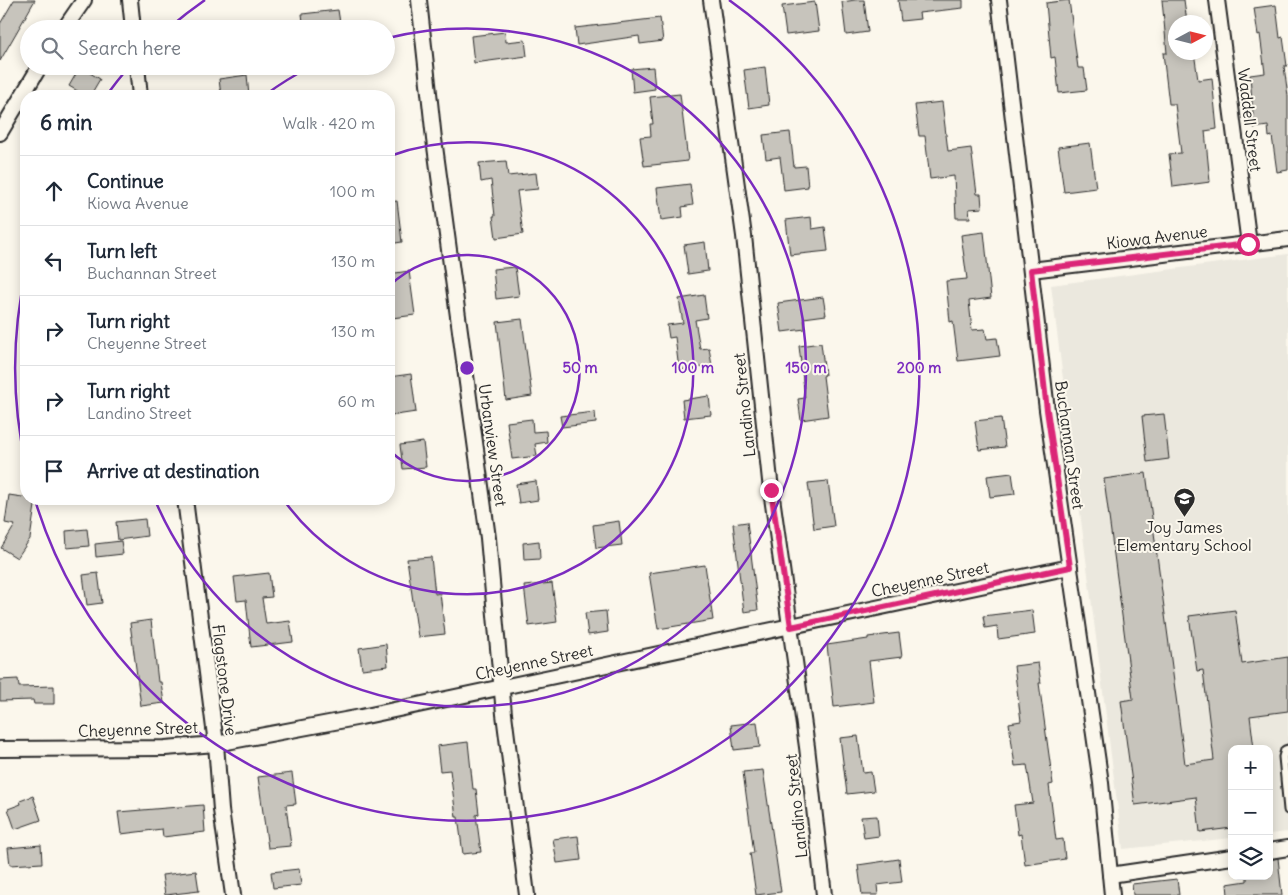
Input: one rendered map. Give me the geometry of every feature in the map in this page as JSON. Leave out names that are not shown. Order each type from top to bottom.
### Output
[{"type":"street","points":[[70,20],[84,0]]},
{"type":"street","points":[[130,0],[132,20]]},
{"type":"street","name":"Urbanview Street","points":[[418,0],[434,139],[488,538],[501,687],[527,895]]},
{"type":"street","name":"Landino Street","points":[[710,0],[744,236],[771,490],[807,747],[824,895]]},
{"type":"street","name":"Buchannan Street","points":[[998,0],[1047,410],[1101,784],[1112,895]]},
{"type":"street","name":"Waddell Street","points":[[1217,0],[1248,244]]},
{"type":"street","points":[[26,90],[35,75]]},
{"type":"street","points":[[137,75],[139,90]]},
{"type":"street","points":[[0,133],[20,100]]},
{"type":"street","name":"Kiowa Avenue","points":[[1031,270],[1288,239]]},
{"type":"street","name":"Flagstone Drive","points":[[187,505],[216,744],[221,810],[233,895]]},
{"type":"street","name":"Cheyenne Street","points":[[0,749],[164,748],[216,744],[361,717],[1070,567]]},
{"type":"street","points":[[1273,850],[1288,848]]},
{"type":"street","points":[[1110,875],[1228,858]]},
{"type":"lane","points":[[1288,749],[1285,750],[1283,757],[1288,810]]},
{"type":"shaded area","name":"Joy James Elementary School","points":[[1288,254],[1288,832],[1273,834],[1273,745],[1228,745],[1228,838],[1123,849],[1051,285]]},
{"type":"building","points":[[14,0],[35,0],[24,20],[20,20],[20,26],[0,61],[0,24]]},
{"type":"building","points":[[864,0],[868,32],[846,35],[842,2]]},
{"type":"building","points":[[898,0],[963,0],[963,8],[919,13],[920,19],[901,21]]},
{"type":"building","points":[[1069,0],[1078,68],[1084,68],[1087,90],[1059,93],[1055,57],[1051,58],[1046,3]]},
{"type":"building","points":[[1162,0],[1184,0],[1186,15],[1168,15],[1168,60],[1195,60],[1198,80],[1212,78],[1217,129],[1205,131],[1210,182],[1173,187],[1169,154],[1181,153],[1175,104],[1169,104],[1163,53],[1167,53]]},
{"type":"building","points":[[815,2],[819,31],[786,35],[782,6]]},
{"type":"building","points":[[1276,5],[1280,38],[1283,37],[1287,66],[1284,66],[1288,96],[1288,170],[1277,172],[1272,136],[1269,137],[1268,126],[1254,128],[1250,75],[1265,73],[1260,34],[1258,35],[1254,8]]},
{"type":"building","points":[[338,10],[340,20],[303,20],[302,14]]},
{"type":"building","points":[[660,18],[663,41],[640,44],[639,36],[577,45],[575,28]]},
{"type":"building","points":[[505,32],[506,42],[525,40],[527,56],[474,63],[471,36]]},
{"type":"building","points":[[653,67],[655,89],[633,92],[631,69]]},
{"type":"building","points":[[765,67],[769,105],[749,108],[744,70]]},
{"type":"building","points":[[75,75],[93,75],[100,79],[94,90],[76,90],[69,86]]},
{"type":"building","points":[[247,75],[248,90],[220,90],[219,79]]},
{"type":"building","points":[[680,94],[688,161],[644,166],[640,137],[651,136],[650,124],[653,124],[650,97]]},
{"type":"building","points":[[942,102],[948,151],[971,148],[977,194],[981,194],[982,208],[969,209],[970,218],[956,218],[954,176],[930,179],[925,136],[919,136],[915,105]]},
{"type":"building","points":[[790,132],[794,167],[806,166],[808,187],[784,190],[780,157],[766,159],[763,135]]},
{"type":"building","points":[[1090,143],[1096,188],[1064,192],[1058,147]]},
{"type":"building","points":[[506,161],[508,176],[536,173],[538,189],[517,191],[523,234],[496,238],[491,180],[481,182],[479,163]]},
{"type":"building","points":[[690,184],[693,205],[682,207],[683,217],[661,220],[657,188]]},
{"type":"building","points":[[395,201],[397,201],[402,242],[395,243]]},
{"type":"building","points":[[811,217],[812,229],[825,227],[828,251],[790,255],[786,220]]},
{"type":"building","points":[[984,232],[991,298],[969,301],[972,330],[985,329],[987,339],[997,338],[1000,356],[958,361],[953,321],[950,322],[946,281],[967,279],[961,235]]},
{"type":"building","points":[[705,242],[708,271],[688,274],[684,245]]},
{"type":"building","points":[[515,267],[519,296],[496,299],[493,269]]},
{"type":"building","points":[[409,271],[415,315],[395,318],[395,273]]},
{"type":"building","points":[[704,295],[707,318],[695,320],[700,349],[709,348],[712,366],[679,370],[675,337],[669,338],[667,325],[683,323],[679,299]]},
{"type":"building","points":[[823,297],[826,315],[804,318],[805,329],[782,332],[778,303]]},
{"type":"building","points":[[522,319],[532,396],[506,400],[497,322]]},
{"type":"building","points":[[821,343],[828,416],[801,420],[798,399],[805,398],[799,346]]},
{"type":"building","points":[[411,374],[416,412],[395,415],[395,376]]},
{"type":"building","points":[[709,396],[711,415],[684,418],[682,400]]},
{"type":"building","points":[[595,412],[596,423],[562,427],[560,416]]},
{"type":"building","points":[[1164,414],[1169,459],[1147,462],[1142,416]]},
{"type":"building","points":[[1001,418],[1005,447],[979,450],[975,421]]},
{"type":"building","points":[[532,419],[533,432],[546,431],[547,442],[535,444],[537,456],[512,459],[507,422]]},
{"type":"building","points":[[423,442],[426,467],[403,469],[400,445]]},
{"type":"building","points":[[1012,473],[1015,494],[990,497],[987,476]]},
{"type":"building","points":[[1146,473],[1185,764],[1214,760],[1203,670],[1197,671],[1189,616],[1235,610],[1242,664],[1288,657],[1288,711],[1250,716],[1254,745],[1228,745],[1228,828],[1200,832],[1196,797],[1135,805],[1121,701],[1133,699],[1104,479]]},
{"type":"building","points":[[536,481],[538,500],[519,503],[516,484]]},
{"type":"building","points":[[828,481],[834,526],[814,529],[808,483]]},
{"type":"building","points":[[9,495],[20,497],[20,505],[35,505],[30,539],[17,558],[1,548],[15,525],[5,523]]},
{"type":"building","points":[[145,519],[147,536],[118,540],[116,522]]},
{"type":"building","points":[[619,521],[622,545],[596,548],[593,525]]},
{"type":"building","points":[[747,522],[758,610],[744,612],[733,524]]},
{"type":"building","points":[[87,529],[89,546],[67,548],[66,531]]},
{"type":"building","points":[[121,541],[123,554],[96,557],[95,544]]},
{"type":"building","points":[[539,541],[540,559],[524,560],[523,543]]},
{"type":"building","points":[[431,557],[435,594],[440,593],[445,634],[418,637],[407,559]]},
{"type":"building","points":[[705,565],[713,620],[658,629],[649,573]]},
{"type":"building","points":[[98,573],[102,603],[87,605],[83,575]]},
{"type":"building","points":[[269,573],[272,597],[262,598],[266,624],[290,621],[293,642],[251,647],[246,600],[237,601],[234,577]]},
{"type":"building","points":[[552,583],[557,622],[529,626],[524,586]]},
{"type":"building","points":[[1032,610],[1035,634],[998,639],[997,626],[985,628],[983,616]]},
{"type":"building","points":[[606,611],[608,632],[588,635],[585,613]]},
{"type":"building","points":[[151,620],[158,682],[161,682],[164,703],[141,706],[130,623]]},
{"type":"building","points":[[899,633],[902,657],[869,661],[874,702],[834,707],[827,645]]},
{"type":"building","points":[[386,644],[388,666],[362,669],[359,648]]},
{"type":"building","points":[[1038,663],[1053,784],[1049,785],[1056,840],[1063,839],[1065,859],[1025,865],[1021,834],[1018,835],[1014,805],[1033,803],[1027,765],[1015,766],[1009,723],[1021,721],[1014,666]]},
{"type":"building","points":[[18,679],[19,687],[54,686],[54,704],[34,704],[33,700],[0,701],[0,680]]},
{"type":"building","points":[[757,722],[760,747],[734,750],[731,725]]},
{"type":"building","points":[[858,736],[863,773],[871,772],[874,791],[847,794],[840,738]]},
{"type":"building","points":[[468,742],[473,789],[476,789],[479,814],[476,815],[481,852],[463,854],[450,770],[440,771],[437,746]]},
{"type":"building","points":[[763,770],[781,892],[756,895],[750,853],[754,853],[743,772]]},
{"type":"building","points":[[292,773],[296,804],[286,805],[291,846],[268,848],[258,777]]},
{"type":"building","points":[[33,796],[41,820],[15,829],[8,809],[21,804],[20,801]]},
{"type":"building","points":[[203,805],[205,832],[163,837],[162,829],[121,834],[118,812]]},
{"type":"building","points":[[877,816],[879,836],[864,838],[861,817]]},
{"type":"building","points":[[578,836],[581,860],[557,863],[553,839]]},
{"type":"building","points":[[41,845],[42,863],[10,865],[8,848]]},
{"type":"building","points":[[1278,858],[1282,895],[1228,895],[1227,884],[1247,880],[1273,880],[1273,859]]},
{"type":"building","points":[[899,859],[902,882],[877,885],[878,895],[862,895],[858,865]]},
{"type":"building","points":[[299,869],[301,885],[273,888],[271,872]]},
{"type":"building","points":[[196,871],[199,891],[165,895],[162,875]]},
{"type":"building","points":[[1177,879],[1179,895],[1133,895],[1132,884]]},
{"type":"place","name":"Joy James Elementary School","points":[[1184,517]]},
{"type":"route","points":[[771,490],[791,627],[1070,567],[1047,410],[1031,270],[1248,244]]}]
